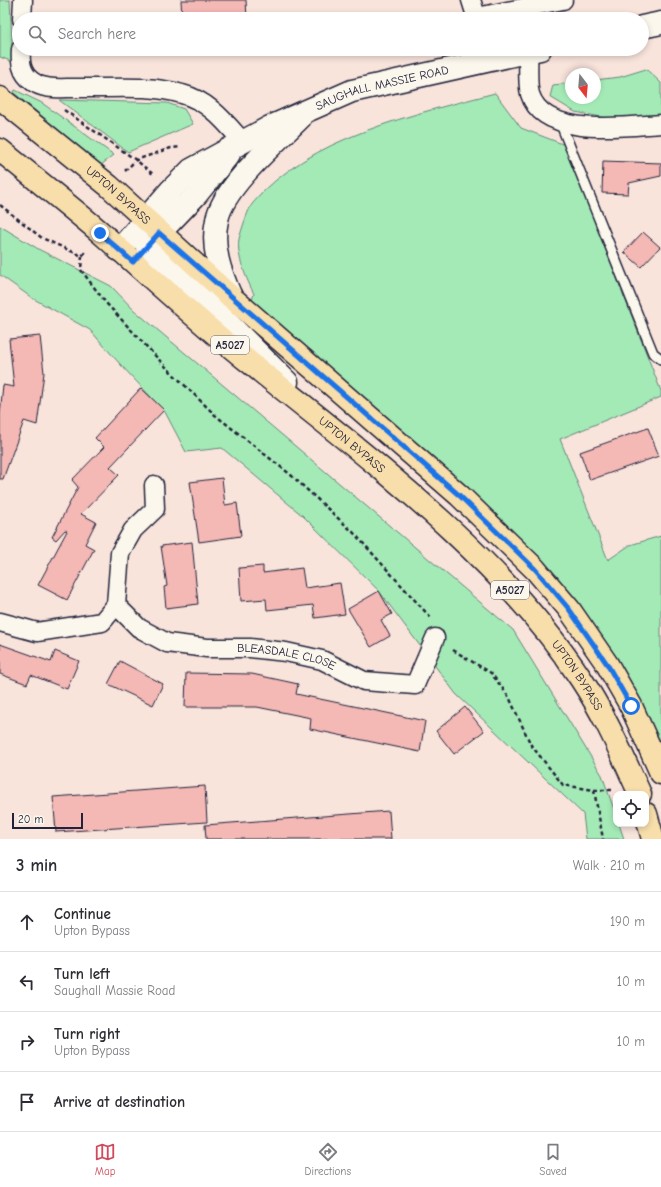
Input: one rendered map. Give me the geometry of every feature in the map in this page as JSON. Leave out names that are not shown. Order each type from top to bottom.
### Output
[{"type":"main road","points":[[649,26],[661,23]]},
{"type":"main road","name":"SAUGHALL MASSIE ROAD","points":[[126,256],[196,195],[240,144],[270,126],[352,91],[483,56]]},
{"type":"main road","name":"UPTON BYPASS","points":[[0,98],[109,186],[151,233],[231,297],[460,496],[535,569],[569,609],[607,664],[631,706],[661,773]]},
{"type":"main road","points":[[231,297],[220,272],[215,246],[217,219],[221,209],[230,192],[244,174],[309,109]]},
{"type":"main road","name":"UPTON BYPASS","points":[[0,150],[252,364],[330,425],[473,550],[536,618],[581,679],[617,740],[639,791]]},
{"type":"main road","points":[[151,233],[185,280],[330,425]]},
{"type":"main road","points":[[649,825],[653,839]]},
{"type":"street","points":[[23,12],[24,0]]},
{"type":"street","points":[[471,0],[475,12]]},
{"type":"street","points":[[506,12],[564,0]]},
{"type":"street","points":[[20,56],[26,76],[40,86],[138,89],[182,94],[202,101],[217,113],[240,144]]},
{"type":"street","name":"SAUGHALL MASSIE ROAD","points":[[533,56],[530,94],[537,106],[546,116],[560,122],[587,126],[615,127],[661,124]]},
{"type":"street","points":[[0,622],[37,632],[102,622],[116,605],[120,553],[133,530],[156,510],[154,485]]},
{"type":"street","name":"BLEASDALE CLOSE","points":[[116,605],[139,628],[167,643],[207,648],[250,648],[286,652],[322,660],[364,681],[415,685],[436,638]]},
{"type":"lane","points":[[560,122],[653,353],[661,359]]},
{"type":"path","points":[[82,256],[80,270],[106,303],[162,363],[215,415],[291,476],[353,532],[436,624],[436,638],[462,657],[491,673],[509,697],[531,745],[563,785],[594,790],[603,839]]},
{"type":"green space","points":[[0,0],[10,0],[13,62],[0,57]]},
{"type":"green space","points":[[646,69],[661,83],[661,117],[612,119],[575,112],[550,97],[553,85],[565,84],[565,104],[601,104],[601,79],[620,77]]},
{"type":"green space","points":[[15,90],[42,103],[114,155],[101,165],[14,93]]},
{"type":"green space","points":[[495,93],[521,128],[565,145],[661,391],[661,397],[560,439],[608,560],[630,545],[661,536],[661,745],[631,683],[535,555],[251,302],[254,294],[245,275],[239,253],[239,239],[251,206],[276,180],[303,161],[333,145],[365,131],[432,110]]},
{"type":"green space","points":[[59,100],[167,103],[184,109],[193,124],[128,152]]},
{"type":"green space","points":[[0,226],[40,250],[111,286],[134,310],[513,630],[602,775],[613,806],[613,827],[620,827],[624,839],[586,839],[583,814],[456,694],[379,591],[303,516],[222,448],[186,452],[165,412],[90,330],[32,298],[0,275]]},
{"type":"building","points":[[181,0],[246,0],[247,12],[182,12]]},
{"type":"building","points":[[603,161],[661,163],[661,176],[629,183],[628,194],[602,193]]},
{"type":"building","points":[[643,232],[660,247],[641,267],[624,252]]},
{"type":"building","points":[[40,336],[44,373],[37,425],[24,421],[3,479],[0,479],[0,414],[3,385],[14,387],[9,339]]},
{"type":"building","points":[[141,388],[164,410],[110,467],[119,475],[81,514],[96,522],[85,544],[94,549],[67,600],[38,585],[67,531],[65,530],[56,540],[52,537],[78,487],[72,480],[104,447],[95,438]]},
{"type":"building","points":[[648,428],[659,456],[590,480],[580,452]]},
{"type":"building","points":[[222,478],[225,505],[237,503],[241,536],[199,542],[190,482]]},
{"type":"building","points":[[192,542],[198,604],[166,608],[164,587],[167,586],[161,546]]},
{"type":"building","points":[[263,566],[263,573],[302,568],[305,588],[340,583],[345,614],[315,618],[313,605],[267,610],[266,599],[241,601],[239,568]]},
{"type":"building","points":[[379,591],[392,614],[381,620],[390,636],[371,647],[348,609]]},
{"type":"building","points":[[0,644],[51,662],[55,651],[79,661],[67,689],[31,675],[27,684],[0,674]]},
{"type":"building","points":[[120,661],[163,684],[153,705],[108,684]]},
{"type":"building","points":[[186,673],[252,674],[298,684],[296,694],[425,721],[420,752],[310,729],[311,718],[257,707],[185,707]]},
{"type":"building","points":[[465,707],[484,731],[454,754],[436,731]]},
{"type":"building","points":[[205,786],[207,822],[56,832],[53,797]]},
{"type":"building","points":[[389,811],[391,839],[206,839],[205,825]]},
{"type":"route","points":[[100,233],[133,262],[159,233],[460,496],[535,569],[569,609],[607,664],[631,706]]}]
